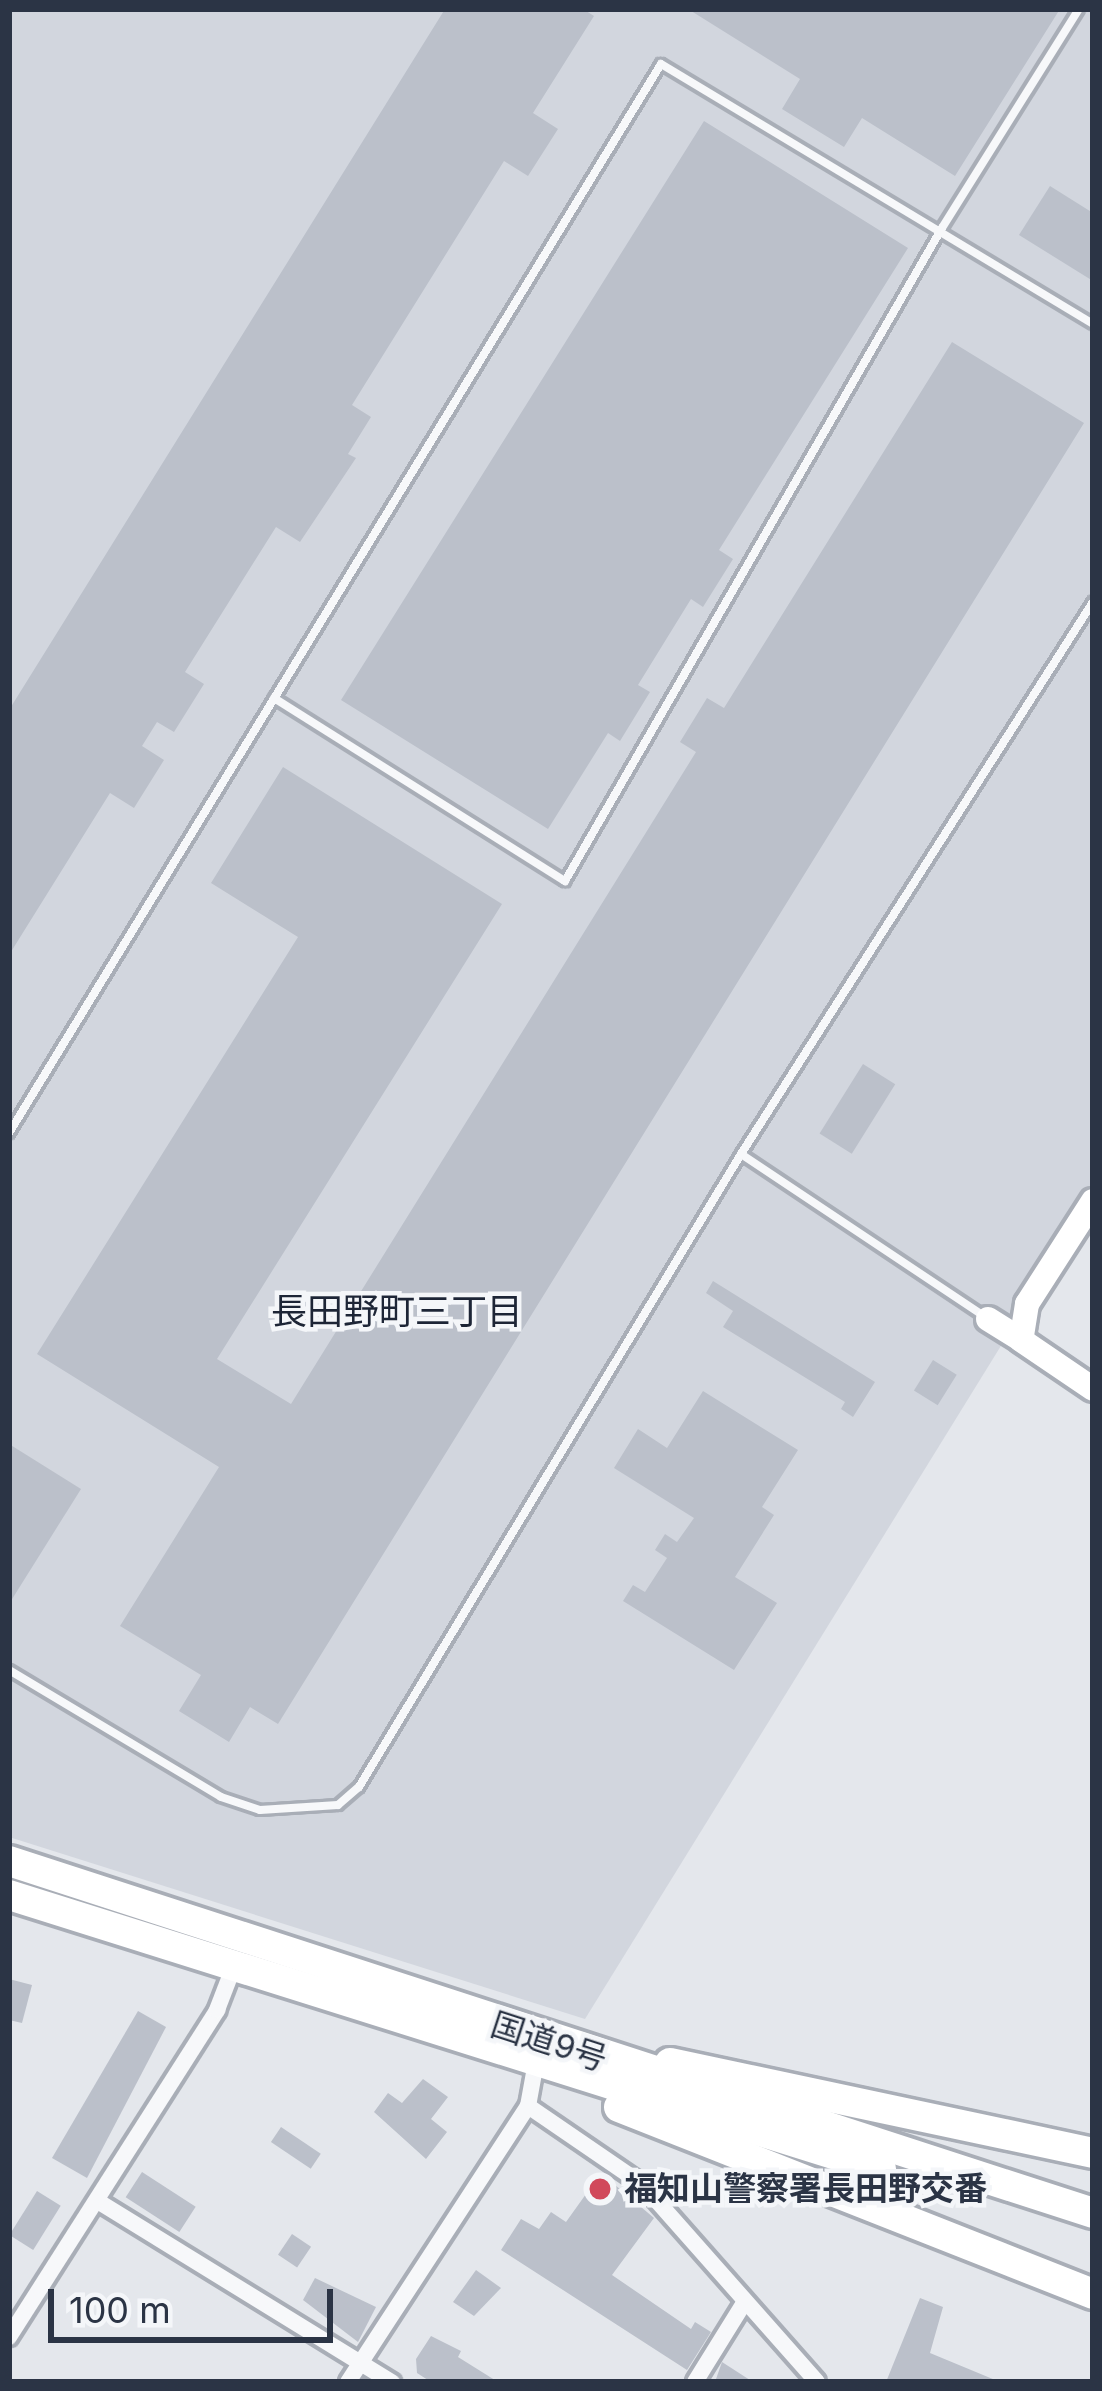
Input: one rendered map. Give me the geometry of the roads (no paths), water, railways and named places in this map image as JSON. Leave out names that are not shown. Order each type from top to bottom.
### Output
[{"type":"highway","name":"国道9号","points":[[9,1861],[506,2029],[1093,2213]]},
{"type":"highway","name":"国道9号","points":[[9,1895],[1093,2235]]},
{"type":"highway","points":[[506,2029],[1093,2152]]},
{"type":"highway","points":[[536,2062],[604,2101],[1093,2294]]},
{"type":"street","points":[[1021,1340],[1027,1304],[1093,1201]]},
{"type":"street","points":[[988,1319],[1093,1389]]},
{"type":"street","points":[[9,2337],[217,2010],[234,1966]]},
{"type":"street","points":[[348,2382],[528,2105],[536,2062]]},
{"type":"street","points":[[528,2105],[642,2184],[818,2382]]},
{"type":"street","points":[[99,2202],[392,2382]]},
{"type":"street","points":[[694,2382],[745,2303]]},
{"type":"lane","points":[[274,698],[565,881],[942,228],[1078,9]]},
{"type":"lane","points":[[9,1133],[661,64],[942,228],[1093,324]]},
{"type":"lane","points":[[9,1670],[221,1797],[260,1810],[338,1805],[359,1787],[741,1154],[1093,602]]},
{"type":"lane","points":[[741,1154],[988,1319]]},
{"type":"place","name":"福知山警察署長田野交番","points":[[600,2189]]},
{"type":"district","name":"長田野町三丁目","points":[[397,1312]]}]
